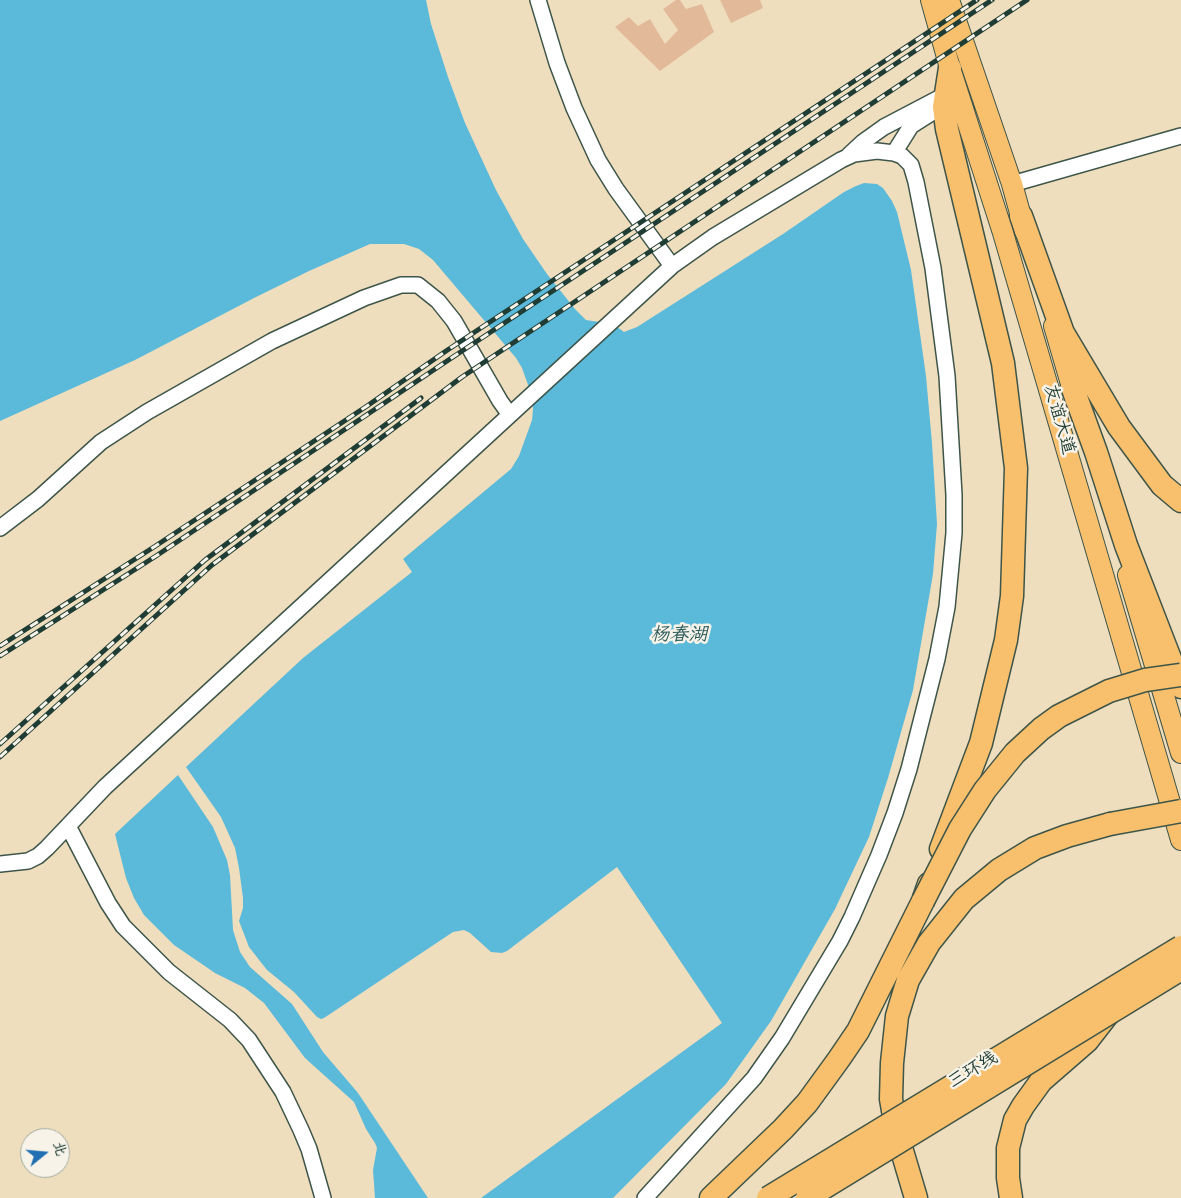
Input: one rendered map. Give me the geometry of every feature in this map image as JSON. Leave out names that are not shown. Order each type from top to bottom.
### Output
[{"type":"highway","points":[[923,901],[981,743],[1006,640],[1012,596],[1016,468],[1003,363],[946,129],[945,101],[950,68]]},
{"type":"highway","points":[[1021,216],[1063,333],[1120,427],[1162,484],[1181,501]]},
{"type":"highway","points":[[1072,386],[1096,452],[1126,545],[1181,687]]},
{"type":"highway","points":[[711,1198],[784,1129],[807,1103],[839,1059],[858,1031],[960,829],[985,790],[1015,753],[1041,729],[1059,716],[1109,691],[1145,680],[1181,674]]},
{"type":"highway","points":[[916,1198],[897,1134],[891,1099],[892,1063],[897,1016],[908,980],[928,943],[964,899],[999,870],[1035,848],[1067,836],[1110,824],[1181,811]]},
{"type":"highway","name":"三环线","points":[[768,1198],[1181,947]]},
{"type":"highway","name":"三环线","points":[[807,1198],[1181,969]]},
{"type":"highway","points":[[1011,1198],[1008,1178],[1008,1148],[1015,1120],[1041,1081],[1087,1041],[1108,1014]]},
{"type":"main road","name":"友谊大道","points":[[931,0],[950,68],[1003,233],[1181,840]]},
{"type":"main road","name":"友谊大道","points":[[949,0],[1012,184],[1181,753]]},
{"type":"street","points":[[538,0],[557,63],[574,108],[598,160],[616,189],[672,266]]},
{"type":"street","points":[[894,153],[911,126],[945,101]]},
{"type":"street","points":[[0,864],[22,862],[38,856],[105,787],[672,266],[712,237],[848,156],[863,142],[884,128],[945,101]]},
{"type":"street","points":[[1012,184],[1181,136]]},
{"type":"street","points":[[645,1198],[754,1078],[782,1038],[840,941],[876,864],[895,813],[909,769],[938,659],[948,607],[954,533],[954,495],[946,376],[934,268],[916,182],[909,162],[902,156],[894,153],[877,151],[848,156]]},
{"type":"street","points":[[0,528],[26,509],[101,442],[147,412],[272,341],[364,298],[401,285],[418,284],[438,301],[454,321],[500,402],[511,413]]},
{"type":"street","points":[[68,826],[108,903],[123,926],[169,972],[230,1020],[250,1040],[283,1092],[301,1130],[323,1198]]},
{"type":"water","name":"杨春湖","points":[[0,0],[426,0],[431,24],[465,123],[496,190],[523,239],[547,274],[586,320],[613,324],[624,332],[637,327],[856,186],[864,183],[877,184],[883,188],[892,201],[897,212],[911,270],[926,376],[937,524],[933,574],[913,690],[869,837],[835,909],[771,1021],[726,1084],[613,1198],[481,1198],[722,1023],[617,867],[507,951],[502,953],[491,952],[470,933],[464,930],[453,932],[321,1019],[294,992],[267,970],[249,947],[239,921],[243,908],[243,898],[235,848],[221,817],[186,767],[303,658],[412,572],[403,559],[511,469],[519,456],[532,420],[532,396],[522,368],[516,358],[433,260],[419,249],[404,244],[370,244],[256,297],[135,360],[0,421]]},
{"type":"water","points":[[178,775],[213,827],[227,860],[230,875],[233,930],[240,952],[250,967],[292,1004],[323,1052],[358,1093],[428,1198],[375,1198],[373,1170],[377,1148],[354,1102],[305,1058],[264,1003],[245,988],[215,973],[174,945],[144,915],[134,898],[126,878],[115,834]]},
{"type":"building","points":[[676,0],[680,0],[686,9],[702,4],[714,32],[660,71],[615,27],[629,17],[638,26],[650,19],[665,44],[678,30],[663,9]]},
{"type":"building","points":[[720,0],[760,0],[763,8],[731,23]]},
{"type":"railway","points":[[0,646],[157,545],[367,406],[446,351],[977,0]]},
{"type":"railway","points":[[0,656],[156,556],[992,0]]},
{"type":"railway","points":[[0,757],[212,565],[462,377],[1027,0]]},
{"type":"railway","points":[[0,744],[205,560],[421,398]]}]
